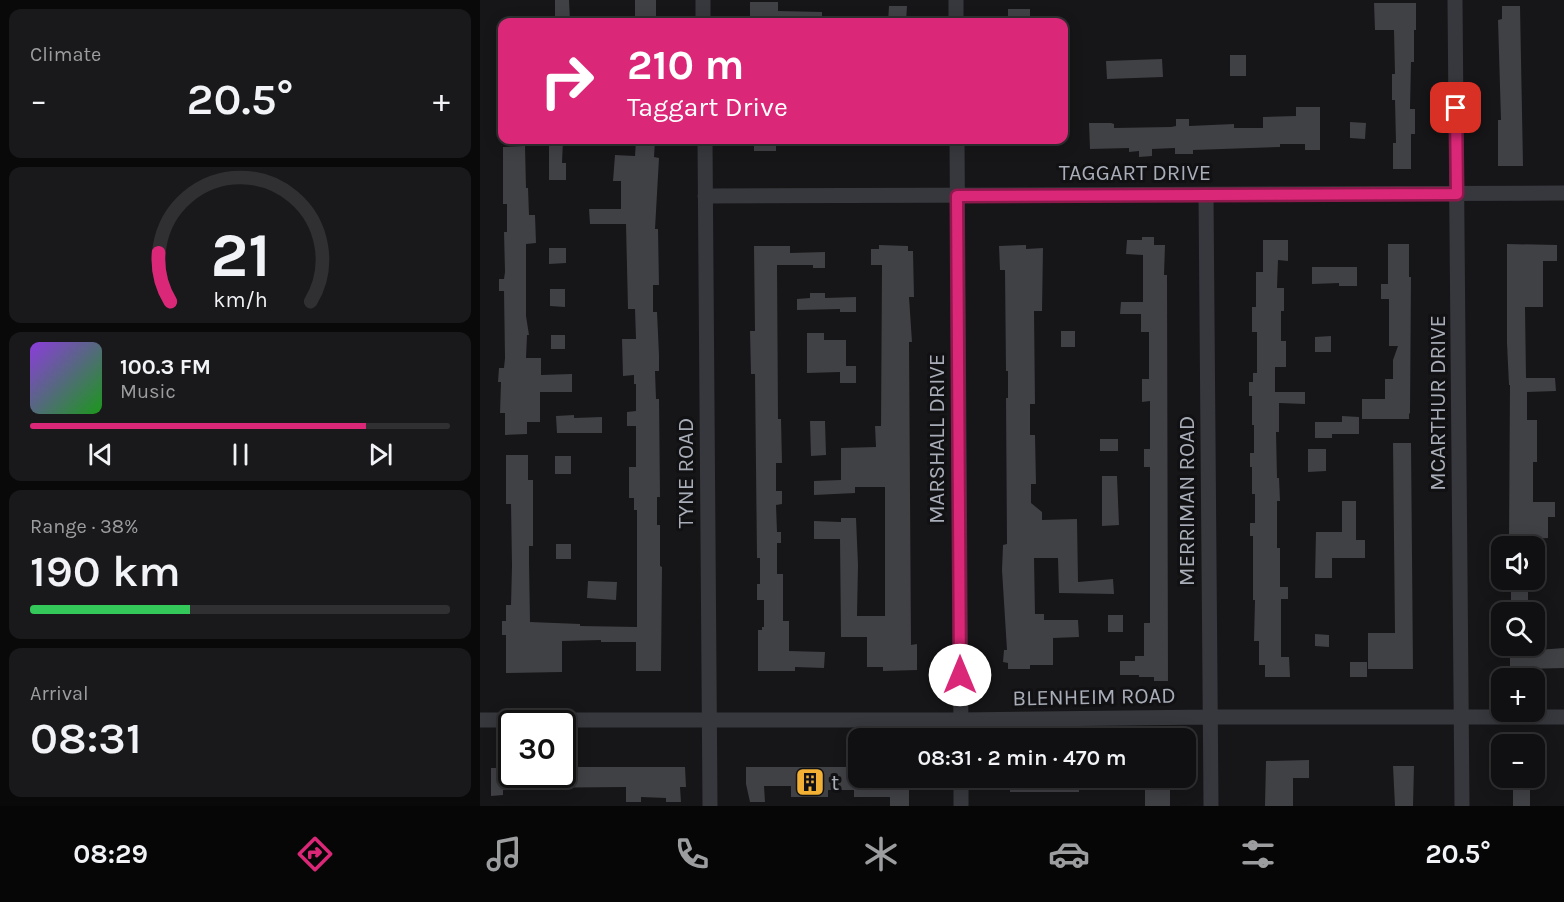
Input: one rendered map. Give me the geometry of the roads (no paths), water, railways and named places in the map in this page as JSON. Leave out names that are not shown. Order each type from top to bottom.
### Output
[{"type":"street","points":[[703,0],[703,18]]},
{"type":"street","points":[[956,0],[956,18]]},
{"type":"street","name":"MCARTHUR DRIVE","points":[[1455,0],[1462,806]]},
{"type":"street","name":"TYNE ROAD","points":[[705,144],[710,806]]},
{"type":"street","name":"MARSHALL DRIVE","points":[[957,144],[961,728]]},
{"type":"street","name":"TAGGART DRIVE","points":[[705,196],[1564,193]]},
{"type":"street","name":"MERRIMAN ROAD","points":[[1206,195],[1211,806]]},
{"type":"street","name":"BLENHEIM ROAD","points":[[480,720],[1564,717]]},
{"type":"street","points":[[961,788],[962,806]]},
{"type":"place","name":"t","points":[[810,782]]}]
